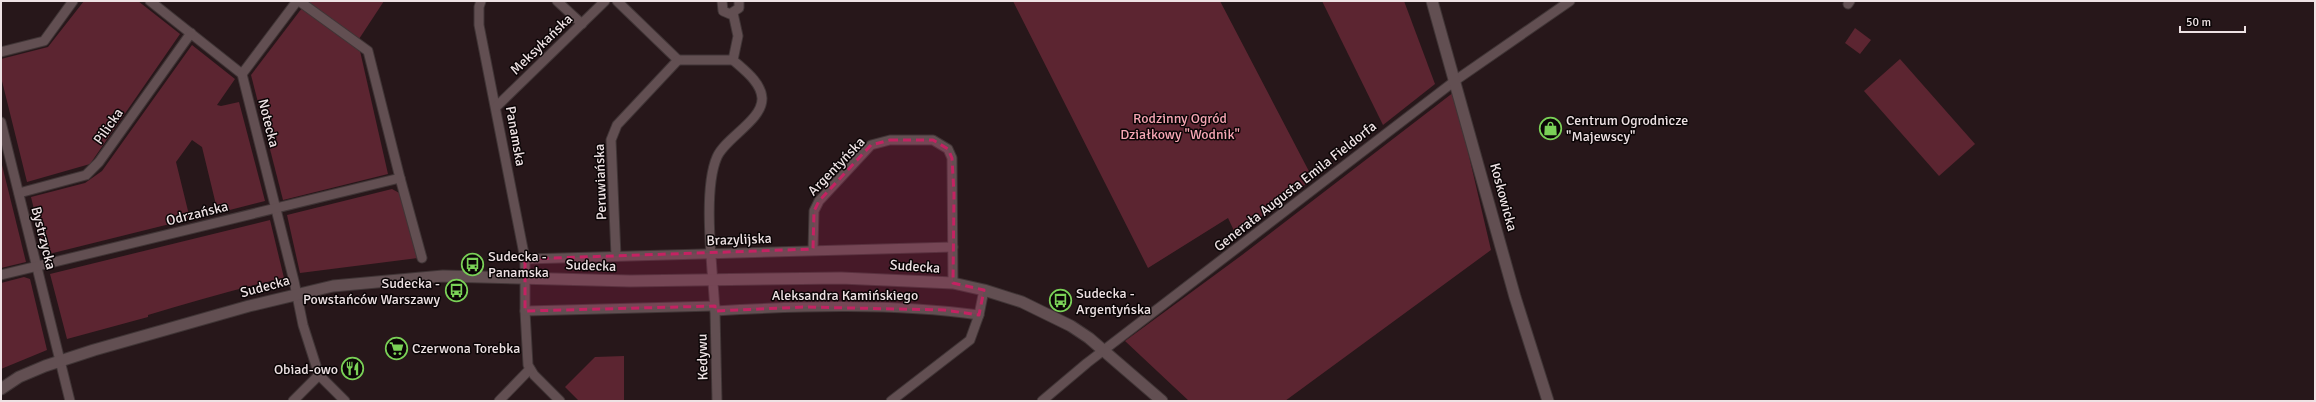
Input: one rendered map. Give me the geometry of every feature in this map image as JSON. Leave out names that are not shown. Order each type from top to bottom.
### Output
[{"type":"street","points":[[1,52],[44,41],[73,1]]},
{"type":"street","points":[[150,1],[242,74],[298,1],[368,51],[422,258]]},
{"type":"street","name":"Panamska","points":[[481,1],[479,7],[479,25],[525,259],[525,311],[530,369]]},
{"type":"street","points":[[557,1],[582,24]]},
{"type":"street","name":"Meksykańska","points":[[496,107],[606,1]]},
{"type":"street","points":[[617,1],[678,60],[733,60],[760,90],[761,106],[719,153],[712,168],[710,181],[715,309]]},
{"type":"street","points":[[722,1],[723,11],[733,13]]},
{"type":"street","points":[[733,13],[739,8],[739,1]]},
{"type":"street","name":"Koskowicka","points":[[1432,1],[1456,80],[1515,297],[1548,401]]},
{"type":"street","name":"Generała Augusta Emila Fieldorfa","points":[[1049,399],[1087,363],[1456,80],[1570,1]]},
{"type":"street","points":[[733,13],[738,36],[733,60]]},
{"type":"street","name":"Pilicka","points":[[19,193],[86,175],[99,162],[191,33]]},
{"type":"street","name":"Peruwiańska","points":[[616,256],[611,140],[617,125],[678,60]]},
{"type":"street","name":"Notecka","points":[[242,74],[303,325],[319,375]]},
{"type":"street","name":"Bystrzycka","points":[[1,122],[70,401]]},
{"type":"street","name":"Argentyńska","points":[[813,249],[814,210],[819,200],[871,145],[897,140],[933,140],[948,149],[952,158],[953,283]]},
{"type":"street","name":"Odrzańska","points":[[1,275],[400,178]]},
{"type":"street","name":"Brazylijska","points":[[525,259],[712,254],[813,249],[953,247]]},
{"type":"street","name":"Sudecka","points":[[1,389],[19,377],[61,361],[296,294],[333,286],[417,277],[466,275],[630,281],[848,278],[953,283],[984,290],[1022,302],[1071,326],[1105,350],[1162,401]]},
{"type":"street","points":[[891,401],[970,340],[979,315],[984,290]]},
{"type":"street","name":"Aleksandra Kamińskiego","points":[[525,311],[812,307],[944,310],[979,315]]},
{"type":"street","name":"Kedywu","points":[[715,309],[717,401]]},
{"type":"street","points":[[499,401],[530,369],[560,401]]},
{"type":"street","points":[[293,401],[319,375],[345,401]]},
{"type":"highlighted area","points":[[890,140],[933,140],[948,149],[952,158],[954,194],[953,283],[984,290],[979,315],[944,310],[805,307],[715,311],[715,306],[525,311],[525,259],[813,249],[814,211],[819,201],[871,145]]},
{"type":"green space","points":[[84,1],[138,1],[180,34],[90,164],[27,182],[1,77],[1,59],[48,47]]},
{"type":"green space","points":[[307,1],[384,1],[359,39]]},
{"type":"green space","name":"Rodzinny Ogród Działkowy \"Wodnik\"","points":[[1013,1],[1220,1],[1313,179],[1236,235],[1228,218],[1148,268]]},
{"type":"green space","points":[[1322,1],[1404,1],[1435,84],[1383,125]]},
{"type":"green space","points":[[302,8],[360,51],[388,174],[283,200],[251,75]]},
{"type":"green space","points":[[1855,28],[1871,40],[1860,54],[1845,43]]},
{"type":"green space","points":[[192,45],[235,79],[217,105],[221,106],[239,102],[265,201],[218,213],[202,147],[192,140],[176,162],[190,219],[45,255],[31,197],[85,183],[102,171]]},
{"type":"green space","points":[[1900,59],[1975,144],[1939,176],[1864,91]]},
{"type":"green space","points":[[1454,92],[1491,250],[1285,401],[1189,401],[1125,341],[1242,255]]},
{"type":"green space","points":[[1,161],[26,262],[1,268]]},
{"type":"green space","points":[[392,189],[403,195],[418,258],[300,273],[287,215]]},
{"type":"green space","points":[[270,220],[284,278],[216,295],[148,315],[148,317],[67,339],[50,274]]},
{"type":"green space","points":[[24,277],[30,279],[47,350],[1,369],[1,283]]},
{"type":"green space","points":[[624,356],[624,401],[579,401],[565,387],[595,357]]},
{"type":"place","name":"Centrum Ogrodnicze \"Majewscy\"","points":[[1550,128]]},
{"type":"place","name":"Sudecka - Panamska","points":[[473,264]]},
{"type":"place","name":"Sudecka - Powstańców Warszawy","points":[[456,291]]},
{"type":"place","name":"Sudecka - Argentyńska","points":[[1061,301]]},
{"type":"place","name":"Czerwona Torebka","points":[[396,348]]},
{"type":"place","name":"Obiad-owo","points":[[353,369]]}]
